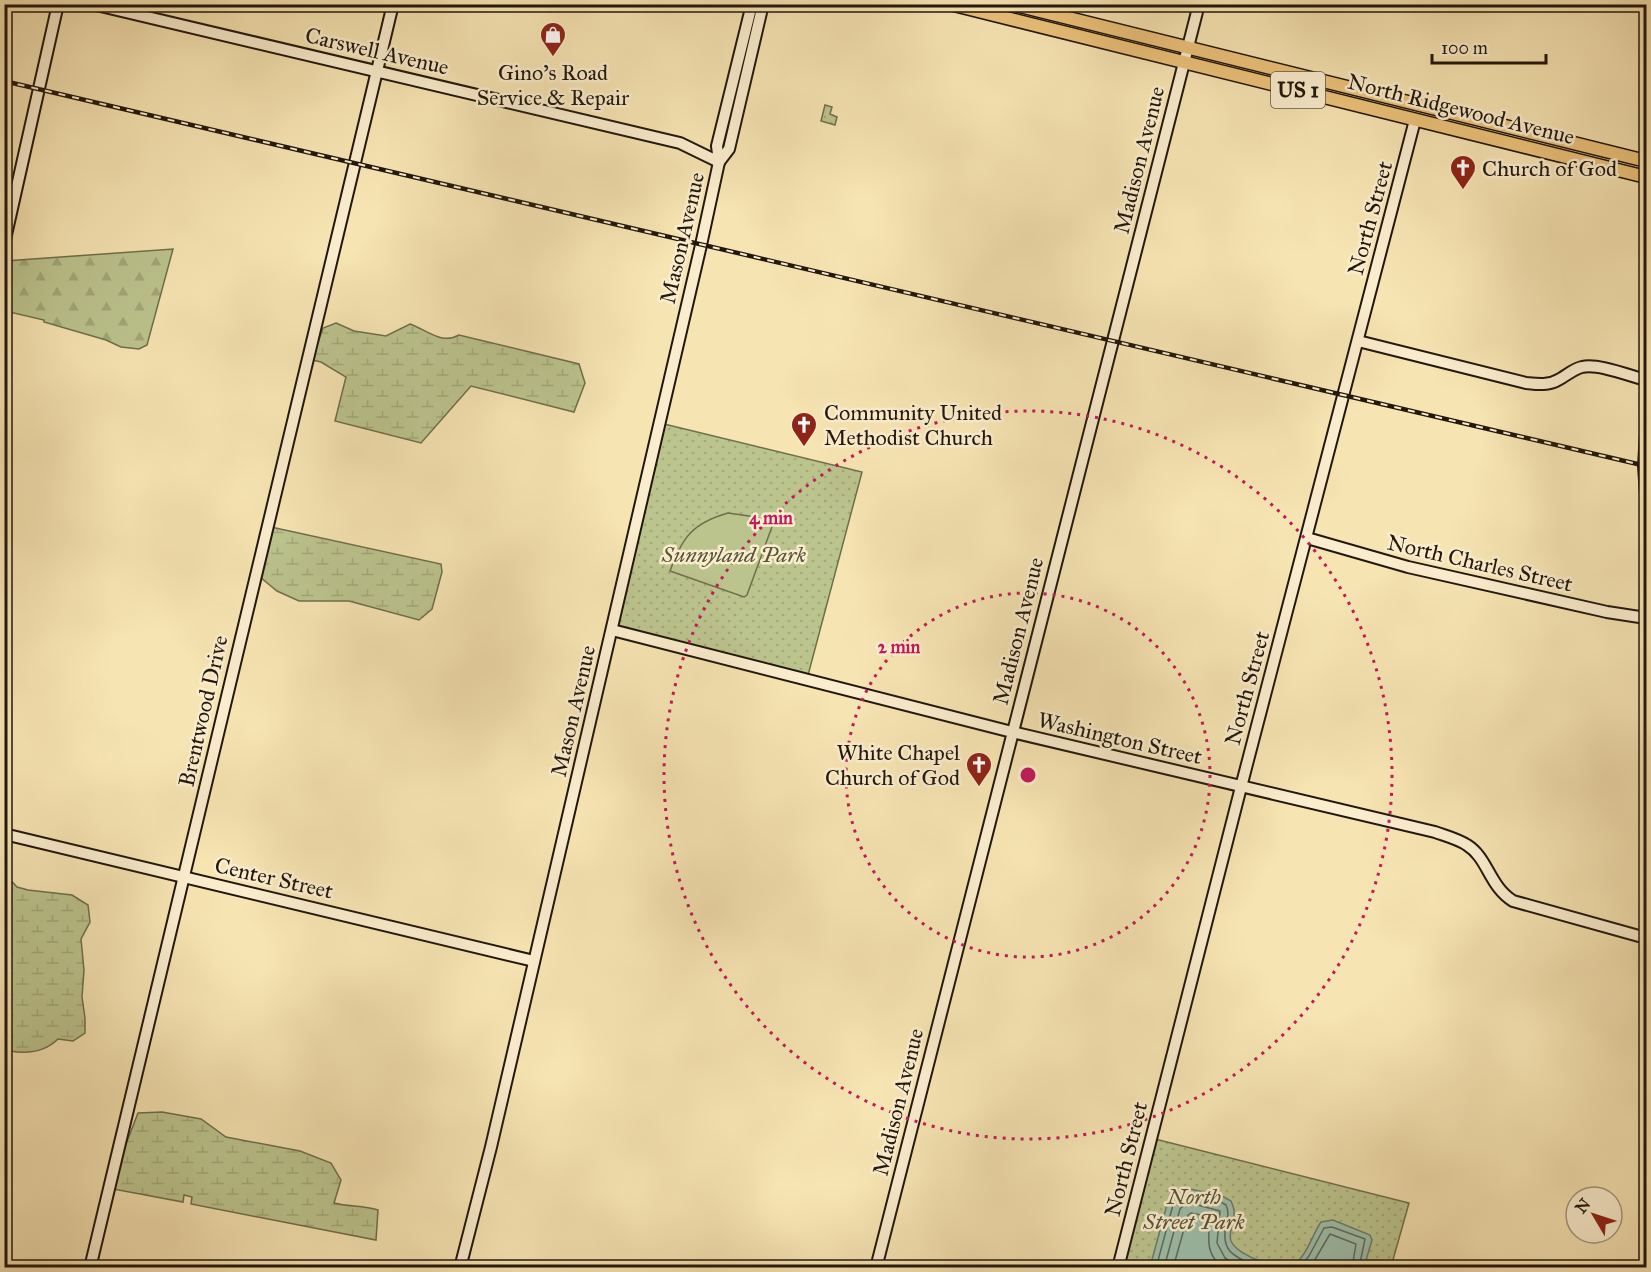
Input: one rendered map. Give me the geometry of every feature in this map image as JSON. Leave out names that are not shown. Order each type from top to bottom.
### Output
[{"type":"main road","name":"North Ridgewood Avenue","points":[[950,4],[1647,177]]},
{"type":"main road","name":"North Ridgewood Avenue","points":[[1012,4],[1647,161]]},
{"type":"main road","points":[[1551,153],[1564,149],[1572,142]]},
{"type":"street","points":[[4,244],[58,4]]},
{"type":"street","name":"Carswell Avenue","points":[[92,4],[680,143],[719,162]]},
{"type":"street","name":"Brentwood Drive","points":[[90,1268],[393,4]]},
{"type":"street","name":"Mason Avenue","points":[[460,1268],[612,630],[719,162],[717,146],[752,4]]},
{"type":"street","name":"Mason Avenue","points":[[719,162],[729,148],[763,4]]},
{"type":"street","name":"Madison Avenue","points":[[876,1268],[1198,4]]},
{"type":"street","name":"North Street","points":[[1118,1268],[1415,120]]},
{"type":"street","points":[[1358,341],[1526,382],[1542,384],[1555,382],[1583,366],[1593,366],[1647,380]]},
{"type":"street","points":[[1647,433],[1645,479],[1647,494]]},
{"type":"street","name":"North Charles Street","points":[[1307,538],[1408,567],[1607,612],[1647,618]]},
{"type":"street","name":"Washington Street","points":[[612,630],[1012,732],[1453,838],[1469,846],[1479,857],[1495,885],[1512,901],[1647,938]]},
{"type":"street","name":"Center Street","points":[[4,834],[534,960]]},
{"type":"green space","points":[[825,105],[832,107],[830,114],[837,117],[835,125],[821,121]]},
{"type":"green space","points":[[173,249],[147,345],[139,349],[121,347],[106,340],[44,322],[44,320],[5,311],[5,261]]},
{"type":"green space","points":[[336,323],[354,331],[386,336],[410,324],[434,336],[453,338],[459,335],[579,364],[585,383],[574,412],[471,386],[421,443],[335,421],[346,377],[321,362],[312,360],[323,328]]},
{"type":"green space","name":"Sunnyland Park","points":[[660,423],[862,472],[807,679],[612,630]]},
{"type":"green space","points":[[728,513],[756,517],[773,524],[747,595],[744,597],[670,571],[679,549],[690,533],[706,522]]},
{"type":"green space","points":[[271,527],[441,564],[442,572],[432,609],[419,620],[349,601],[299,601],[277,591],[260,577]]},
{"type":"green space","points":[[5,874],[17,887],[72,895],[88,905],[90,922],[81,939],[85,1033],[73,1041],[58,1039],[48,1047],[36,1051],[10,1051],[5,1060]]},
{"type":"green space","points":[[162,1112],[201,1119],[226,1137],[300,1151],[331,1163],[341,1180],[334,1203],[378,1210],[376,1240],[191,1204],[192,1197],[184,1195],[183,1202],[113,1189],[121,1157],[138,1113]]},
{"type":"green space","name":"North Street Park","points":[[1155,1139],[1409,1203],[1391,1267],[1118,1268]]},
{"type":"water","points":[[1190,1189],[1222,1196],[1231,1201],[1234,1212],[1231,1241],[1235,1247],[1251,1257],[1271,1264],[1290,1265],[1297,1262],[1304,1254],[1321,1222],[1333,1220],[1370,1235],[1372,1240],[1364,1267],[1150,1267],[1168,1201],[1179,1191]]},
{"type":"railway","points":[[4,81],[1646,466]]},
{"type":"place","name":"Gino’s Road Service & Repair","points":[[553,58]]},
{"type":"place","name":"Church of God","points":[[1463,191]]},
{"type":"place","name":"Community United Methodist Church","points":[[804,448]]},
{"type":"place","name":"White Chapel Church of God","points":[[979,788]]}]
